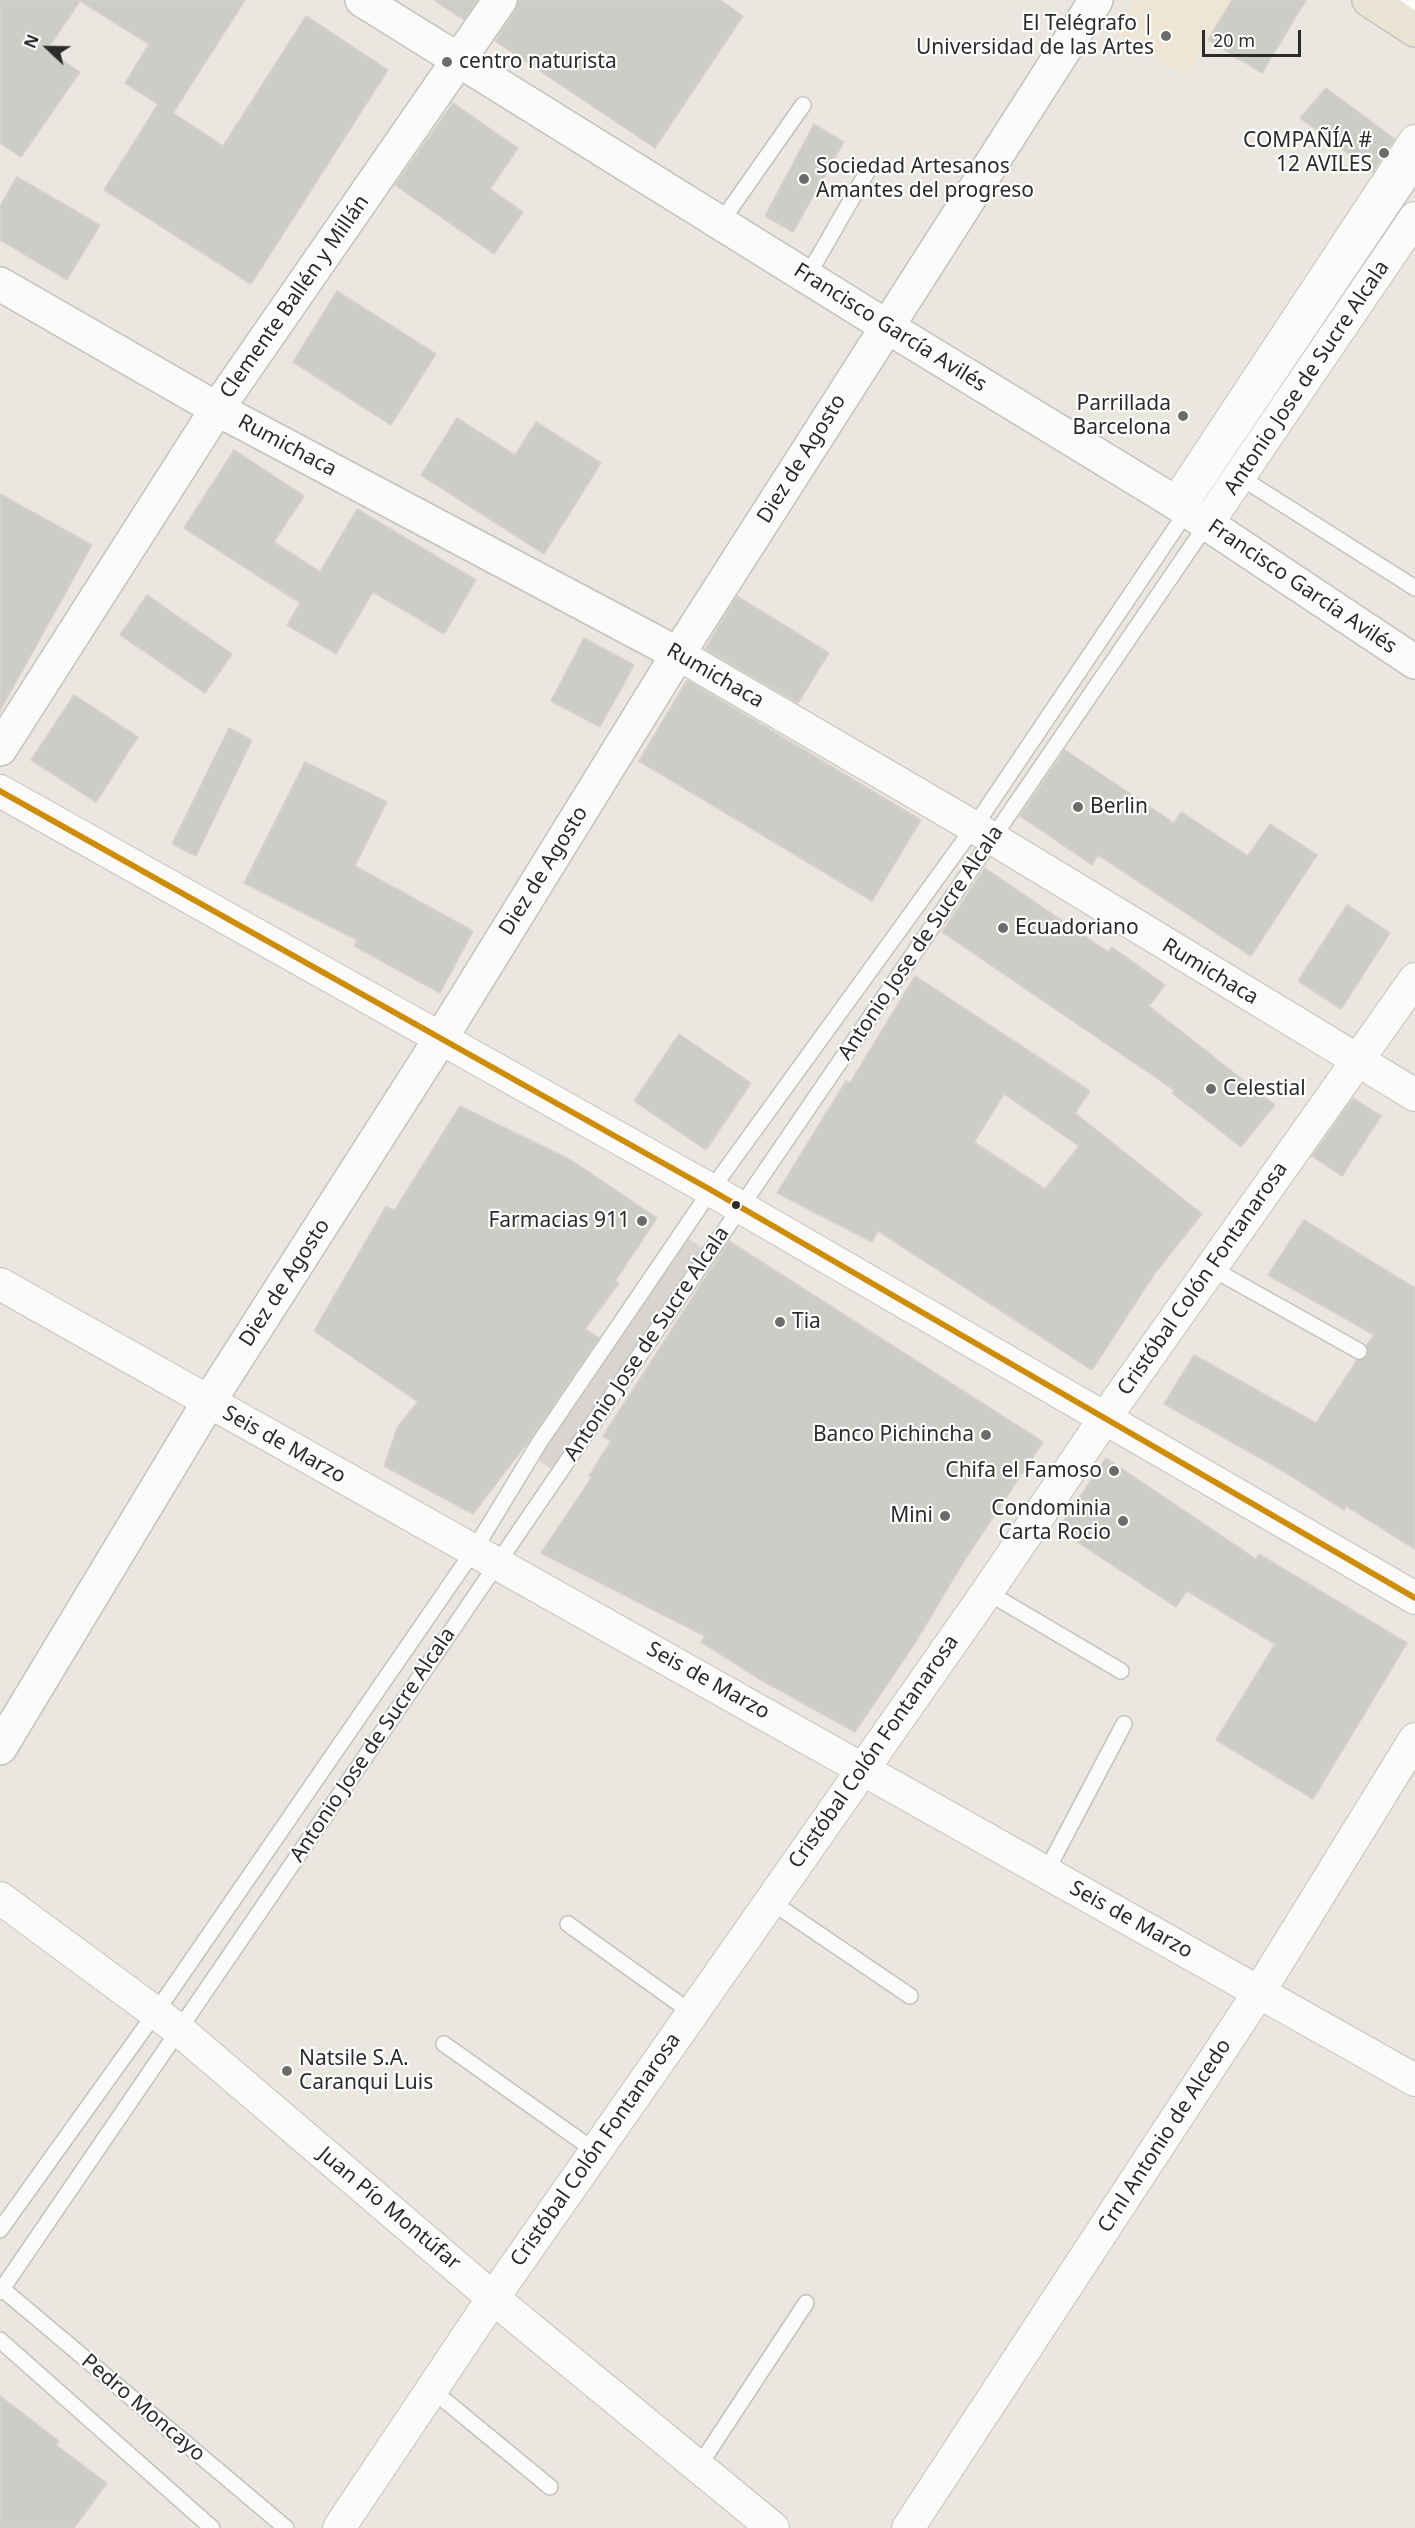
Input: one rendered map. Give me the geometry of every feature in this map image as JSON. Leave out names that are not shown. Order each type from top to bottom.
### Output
[{"type":"main road","points":[[1369,0],[1415,30]]},
{"type":"street","name":"Francisco García Avilés","points":[[362,0],[1191,513],[1415,662]]},
{"type":"street","name":"Clemente Ballén y Millán","points":[[0,749],[217,409],[500,0]]},
{"type":"street","name":"Diez de Agosto","points":[[0,1748],[208,1403],[441,1038],[678,654],[1096,0]]},
{"type":"street","name":"Antonio Jose de Sucre Alcala","points":[[1191,513],[1415,141]]},
{"type":"street","name":"Antonio Jose de Sucre Alcala","points":[[1191,513],[1240,477],[1415,218]]},
{"type":"street","name":"Rumichaca","points":[[0,284],[217,409],[678,654],[983,833],[1357,1062],[1415,1095]]},
{"type":"street","points":[[0,792],[711,1190],[1415,1598]]},
{"type":"street","name":"Cristóbal Colón Fontanarosa","points":[[339,2528],[431,2389],[595,2151],[987,1592],[1105,1418],[1415,979]]},
{"type":"street","name":"Seis de Marzo","points":[[0,1284],[1415,2080]]},
{"type":"street","name":"Crnl Antonio de Alcedo","points":[[908,2528],[1259,1992],[1415,1739]]},
{"type":"street","name":"Juan Pío Montúfar","points":[[0,1898],[167,2021],[493,2298],[773,2528]]},
{"type":"lane","points":[[1403,0],[1415,8]]},
{"type":"lane","points":[[721,222],[803,105]]},
{"type":"lane","name":"Antonio Jose de Sucre Alcala","points":[[0,2230],[167,2021],[486,1557],[740,1208],[1191,513],[1415,173]]},
{"type":"lane","points":[[807,277],[866,174]]},
{"type":"lane","points":[[1240,477],[1415,588]]},
{"type":"lane","name":"Antonio Jose de Sucre Alcala","points":[[1,2289],[167,2021],[486,1557],[539,1443],[711,1190],[983,833],[1191,513]]},
{"type":"lane","points":[[1211,1268],[1359,1351]]},
{"type":"lane","points":[[987,1592],[1121,1671]]},
{"type":"lane","points":[[1046,1872],[1124,1724]]},
{"type":"lane","points":[[770,1901],[910,1996]]},
{"type":"lane","points":[[568,1924],[692,2013]]},
{"type":"lane","points":[[444,2044],[595,2151]]},
{"type":"lane","name":"Pedro Moncayo","points":[[1,2289],[286,2528]]},
{"type":"lane","points":[[699,2466],[806,2303]]},
{"type":"lane","name":"Pedro Moncayo","points":[[0,2340],[212,2528]]},
{"type":"lane","points":[[431,2389],[550,2487]]},
{"type":"shaded area","name":"El Telégrafo | Universidad de las Artes","points":[[1134,0],[1232,0],[1186,76],[1115,32]]},
{"type":"shaded area","points":[[685,1236],[704,1249],[553,1470],[535,1458]]},
{"type":"building","points":[[0,0],[245,0],[173,113],[223,146],[306,16],[388,70],[251,284],[104,190],[158,104],[125,83],[149,44],[80,1],[47,50],[80,72],[21,157],[0,143]]},
{"type":"building","points":[[434,0],[477,0],[464,20]]},
{"type":"building","points":[[518,0],[720,0],[743,16],[655,148],[495,41],[515,11]]},
{"type":"building","points":[[1232,0],[1306,0],[1262,73],[1208,40]]},
{"type":"building","name":"COMPAÑÍA # 12 AVILES","points":[[1326,88],[1395,139],[1373,172],[1300,118]]},
{"type":"building","points":[[453,103],[518,148],[490,189],[523,212],[494,254],[395,185]]},
{"type":"building","name":"Sociedad Artesanos Amantes del progreso","points":[[814,124],[844,142],[793,232],[765,216]]},
{"type":"building","points":[[17,177],[100,225],[67,280],[0,240],[0,206]]},
{"type":"building","points":[[337,291],[436,354],[391,425],[293,362]]},
{"type":"building","points":[[457,418],[515,455],[536,422],[601,463],[544,554],[421,475]]},
{"type":"building","points":[[234,450],[304,496],[274,542],[320,572],[357,509],[476,580],[444,634],[373,592],[336,654],[287,625],[300,603],[184,528]]},
{"type":"building","points":[[0,494],[92,545],[0,711]]},
{"type":"building","points":[[147,595],[232,654],[205,693],[120,635]]},
{"type":"building","points":[[737,596],[829,653],[798,703],[705,649]]},
{"type":"building","points":[[584,638],[634,665],[600,727],[551,701]]},
{"type":"building","points":[[687,680],[921,820],[872,901],[639,761]]},
{"type":"building","points":[[74,695],[138,737],[96,802],[31,760]]},
{"type":"building","points":[[229,728],[252,740],[196,856],[172,844]]},
{"type":"building","points":[[1065,750],[1174,823],[1181,812],[1248,856],[1270,824],[1317,855],[1251,956],[1098,855],[1092,865],[1020,816]]},
{"type":"building","points":[[305,762],[387,802],[355,866],[473,931],[440,993],[354,946],[357,940],[244,883]]},
{"type":"building","points":[[985,868],[1108,952],[1112,947],[1165,985],[1149,1006],[1275,1105],[1241,1147],[1172,1093],[1174,1090],[942,932]]},
{"type":"building","points":[[1347,905],[1390,933],[1341,1009],[1298,981]]},
{"type":"building","points":[[915,976],[1090,1091],[1075,1113],[1202,1214],[1155,1273],[1092,1370],[878,1231],[872,1242],[777,1193],[846,1081],[850,1083]],"holes":[[[1004,1094],[1079,1146],[1045,1189],[974,1142]]]},
{"type":"building","points":[[679,1034],[751,1083],[706,1150],[634,1101]]},
{"type":"building","points":[[1353,1098],[1381,1116],[1342,1176],[1312,1156]]},
{"type":"building","points":[[460,1106],[571,1160],[657,1218],[615,1281],[619,1283],[585,1329],[599,1338],[531,1438],[473,1514],[384,1466],[398,1426],[418,1402],[314,1331],[386,1206],[394,1211]]},
{"type":"building","points":[[1304,1220],[1415,1288],[1415,1549],[1346,1506],[1344,1510],[1285,1472],[1164,1404],[1194,1355],[1316,1423],[1357,1360],[1367,1356],[1367,1345],[1374,1335],[1268,1275]]},
{"type":"building","points":[[729,1241],[1043,1442],[964,1561],[915,1643],[855,1732],[761,1680],[701,1642],[705,1636],[541,1553],[592,1477],[589,1476],[611,1441],[603,1436]]},
{"type":"building","points":[[1106,1458],[1256,1559],[1259,1554],[1407,1643],[1313,1799],[1216,1740],[1275,1644],[1187,1591],[1176,1607],[1058,1529]]},
{"type":"building","points":[[0,2396],[59,2441],[56,2445],[107,2483],[74,2528],[0,2528]]},
{"type":"transit line","points":[[0,791],[711,1190],[1415,1598]]},
{"type":"place","name":"El Telégrafo | Universidad de las Artes","points":[[1166,36]]},
{"type":"place","name":"centro naturista","points":[[447,62]]},
{"type":"place","name":"COMPAÑÍA # 12 AVILES","points":[[1384,153]]},
{"type":"place","name":"Sociedad Artesanos Amantes del progreso","points":[[804,179]]},
{"type":"place","name":"Parrillada Barcelona","points":[[1183,416]]},
{"type":"place","name":"Berlin","points":[[1078,807]]},
{"type":"place","name":"Ecuadoriano","points":[[1003,928]]},
{"type":"place","name":"Celestial","points":[[1211,1089]]},
{"type":"place","name":"Farmacias 911","points":[[642,1221]]},
{"type":"place","name":"Tia","points":[[780,1322]]},
{"type":"place","name":"Banco Pichincha","points":[[986,1435]]},
{"type":"place","name":"Chifa el Famoso","points":[[1114,1471]]},
{"type":"place","name":"Mini","points":[[945,1516]]},
{"type":"place","name":"Condominia Carta Rocio","points":[[1123,1521]]},
{"type":"place","name":"Natsile S.A. Caranqui Luis","points":[[287,2071]]}]
